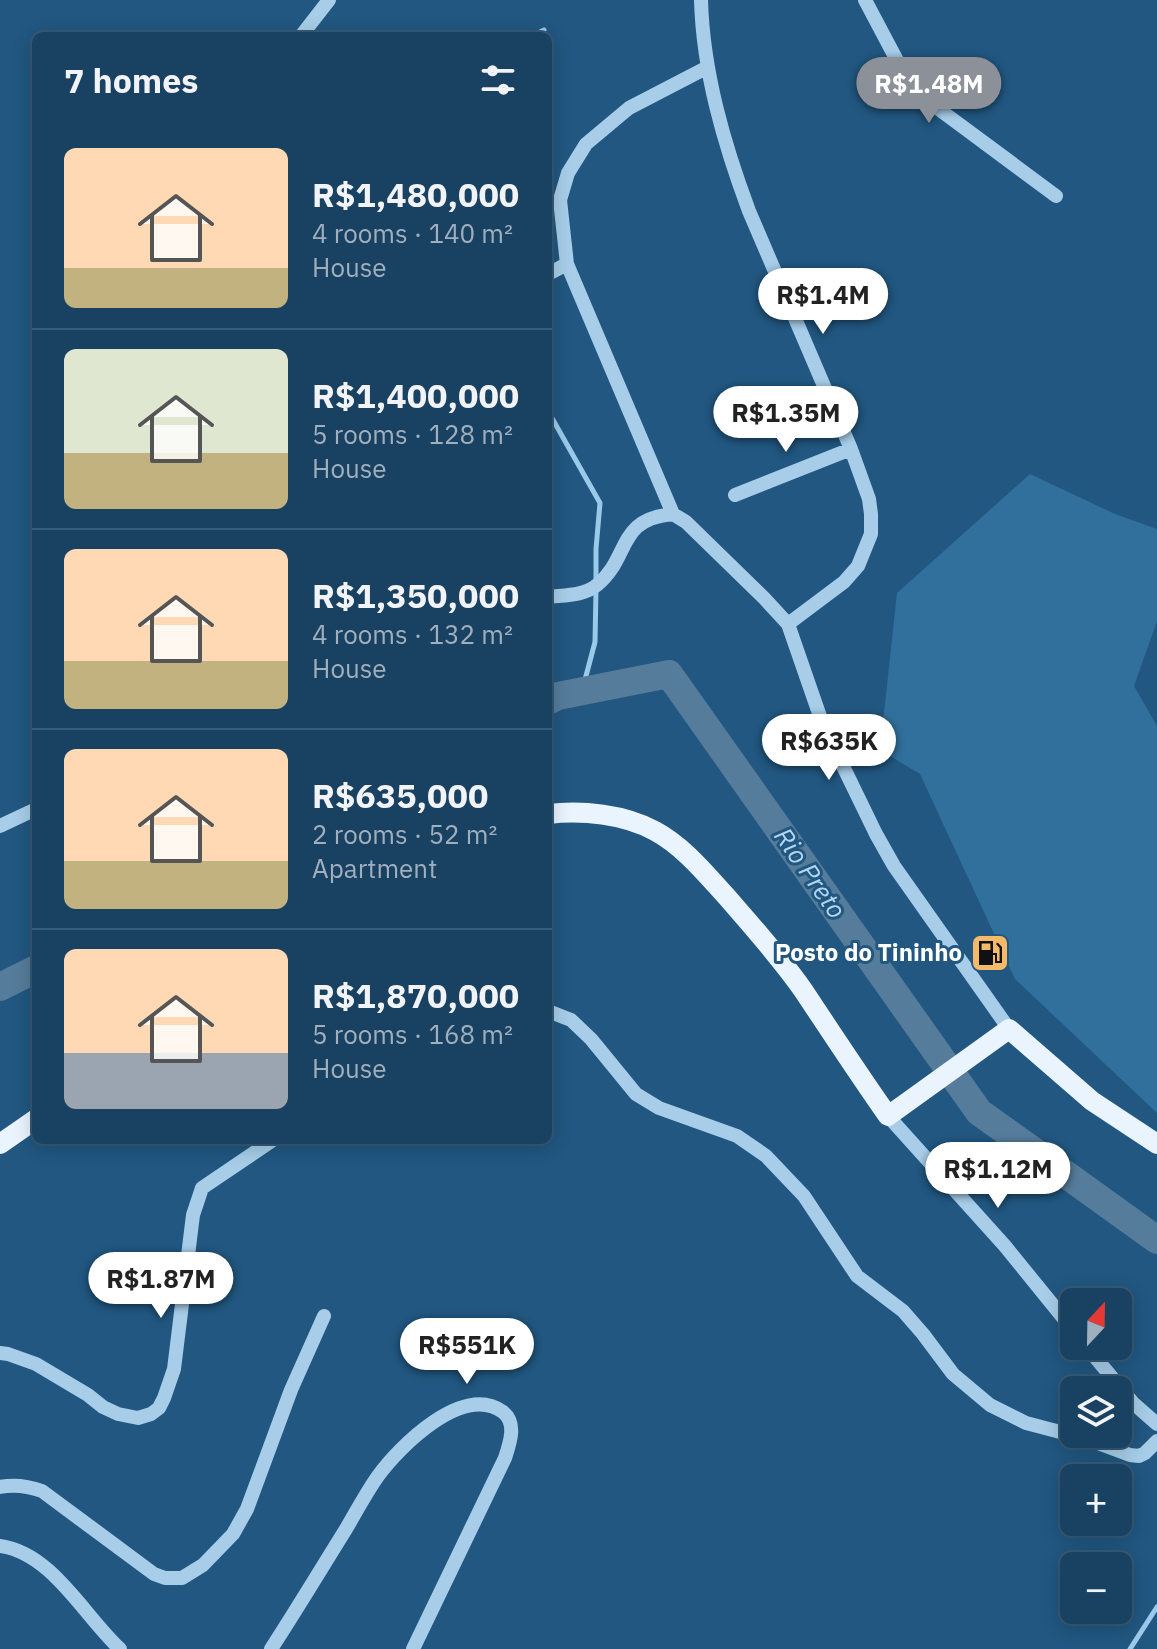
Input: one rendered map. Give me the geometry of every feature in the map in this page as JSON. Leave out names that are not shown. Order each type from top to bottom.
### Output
[{"type":"main road","points":[[552,814],[610,816],[637,823],[665,837],[688,856],[741,913],[802,989],[832,1036],[895,1112],[1009,1029],[1092,1101],[1157,1144]]},
{"type":"main road","points":[[0,1144],[32,1122]]},
{"type":"street","points":[[304,32],[329,0]]},
{"type":"street","points":[[701,0],[708,67],[723,132],[749,211],[851,449],[869,499],[871,534],[858,566],[844,582],[788,624]]},
{"type":"street","points":[[865,0],[896,59],[920,92],[1056,196]]},
{"type":"street","points":[[708,67],[629,108],[586,144],[568,173],[560,200],[567,264],[673,514],[686,522],[788,624],[823,725],[876,834],[894,866],[1009,1029]]},
{"type":"street","points":[[552,272],[567,264]]},
{"type":"street","points":[[735,495],[851,449]]},
{"type":"street","points":[[552,597],[577,594],[597,586],[639,524],[653,517],[673,514]]},
{"type":"street","points":[[0,826],[32,811]]},
{"type":"street","points":[[552,1013],[571,1020],[585,1033],[636,1094],[659,1108],[737,1136],[766,1156],[804,1196],[857,1276],[903,1311],[953,1374],[990,1405],[1026,1423],[1087,1439],[1130,1455],[1145,1453],[1157,1441]]},
{"type":"street","points":[[895,1112],[1060,1314]]},
{"type":"street","points":[[0,1353],[36,1364],[118,1414],[138,1418],[159,1408],[174,1369],[193,1215],[202,1188],[267,1144]]},
{"type":"street","points":[[0,1487],[15,1485],[42,1491],[154,1574],[165,1578],[182,1578],[203,1565],[217,1551],[233,1534],[247,1509],[285,1404],[324,1316]]},
{"type":"street","points":[[1098,1360],[1133,1403],[1157,1424]]},
{"type":"street","points":[[271,1649],[378,1476],[420,1432],[466,1406],[479,1403],[492,1405],[507,1415],[511,1425],[511,1439],[505,1458],[413,1649]]},
{"type":"street","points":[[0,1546],[25,1554],[45,1566],[120,1649]]},
{"type":"shaded area","points":[[1030,474],[1115,514],[1157,529],[1157,621],[1134,686],[1157,726],[1157,1113],[1015,979],[920,774],[880,750],[897,593]]},
{"type":"waterway","points":[[540,32],[544,30]]},
{"type":"waterway","points":[[552,418],[600,503],[596,580]]},
{"type":"waterway","points":[[582,691],[595,642],[596,590]]},
{"type":"waterway","name":"Rio Preto","points":[[552,699],[669,674],[979,1112],[1157,1240]]},
{"type":"waterway","name":"Rio Preto","points":[[0,987],[32,971]]},
{"type":"waterway","points":[[1130,1649],[1157,1607]]},
{"type":"place","name":"Posto do Tininho","points":[[990,953]]}]
